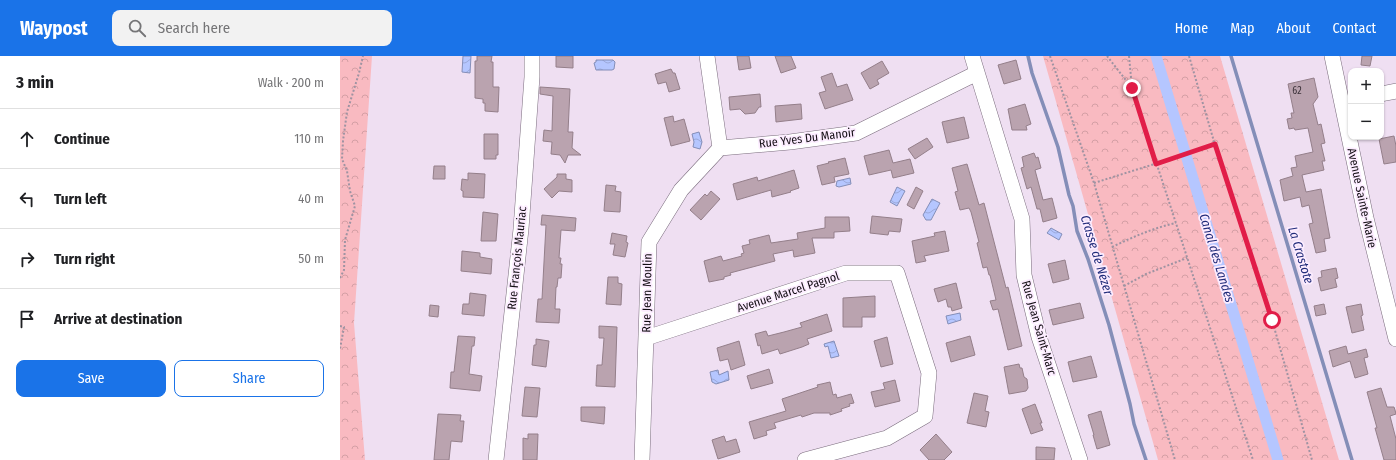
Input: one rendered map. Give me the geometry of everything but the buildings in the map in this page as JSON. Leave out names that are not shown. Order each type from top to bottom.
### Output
[{"type":"street","name":"Rue François Mauriac","points":[[496,460],[521,229],[532,77],[532,56]]},
{"type":"street","points":[[707,56],[720,148]]},
{"type":"street","name":"Rue Jean Saint-Marc","points":[[972,56],[1022,219],[1024,275],[1039,337],[1080,460]]},
{"type":"street","name":"Avenue Sainte-Marie","points":[[1332,56],[1346,102],[1366,218],[1396,339]]},
{"type":"street","name":"Rue Yves Du Manoir","points":[[720,148],[790,142],[856,133],[977,73]]},
{"type":"street","points":[[1384,93],[1396,91]]},
{"type":"street","name":"Rue Jean Moulin","points":[[642,460],[649,242],[681,190],[720,148]]},
{"type":"street","name":"Avenue Marcel Pagnol","points":[[646,338],[846,273],[897,273],[929,373],[925,416],[887,438],[805,460]]},
{"type":"path","points":[[340,278],[344,270],[345,240],[355,206],[350,191],[347,171],[342,159],[348,112],[363,56]]},
{"type":"path","points":[[1050,56],[1094,183],[1175,460]]},
{"type":"path","points":[[1107,56],[1132,88]]},
{"type":"path","points":[[1129,56],[1132,88],[1253,460]]},
{"type":"path","points":[[1190,56],[1215,144],[1272,320],[1312,460]]},
{"type":"path","points":[[1094,183],[1215,144]]},
{"type":"path","points":[[1112,247],[1143,233],[1176,223]]},
{"type":"path","points":[[1124,286],[1146,274],[1187,258]]},
{"type":"path","points":[[340,326],[344,327],[340,349]]},
{"type":"green space","points":[[340,56],[372,56],[354,323],[365,460],[340,460]]},
{"type":"green space","points":[[1043,56],[1220,56],[1339,460],[1158,460]]},
{"type":"water","points":[[463,56],[471,56],[470,73],[462,72]]},
{"type":"water","points":[[596,60],[613,60],[615,62],[614,69],[596,70],[594,63]]},
{"type":"water","points":[[699,132],[702,142],[700,149],[693,147],[694,142],[692,134]]},
{"type":"water","points":[[850,178],[851,184],[839,187],[836,186],[837,181]]},
{"type":"water","points":[[897,187],[905,191],[897,206],[890,202]]},
{"type":"water","points":[[932,199],[940,203],[931,220],[926,220],[923,215]]},
{"type":"water","points":[[1051,228],[1062,234],[1059,240],[1047,233]]},
{"type":"water","points":[[960,313],[961,320],[948,324],[946,316]]},
{"type":"water","points":[[834,341],[839,356],[831,358],[828,346],[825,347],[824,344]]},
{"type":"water","points":[[718,370],[719,375],[728,371],[729,380],[716,384],[712,382],[710,372]]},
{"type":"waterway","name":"Crasse de Nézer","points":[[1028,56],[1032,73],[1058,147],[1073,206],[1077,231],[1088,259],[1109,325],[1134,424],[1146,460]]},
{"type":"waterway","name":"Canal des Landes","points":[[1156,56],[1278,460]]},
{"type":"waterway","name":"La Crastote","points":[[1231,56],[1352,460]]},
{"type":"route","points":[[1132,88],[1156,164],[1215,144],[1272,320]]}]
